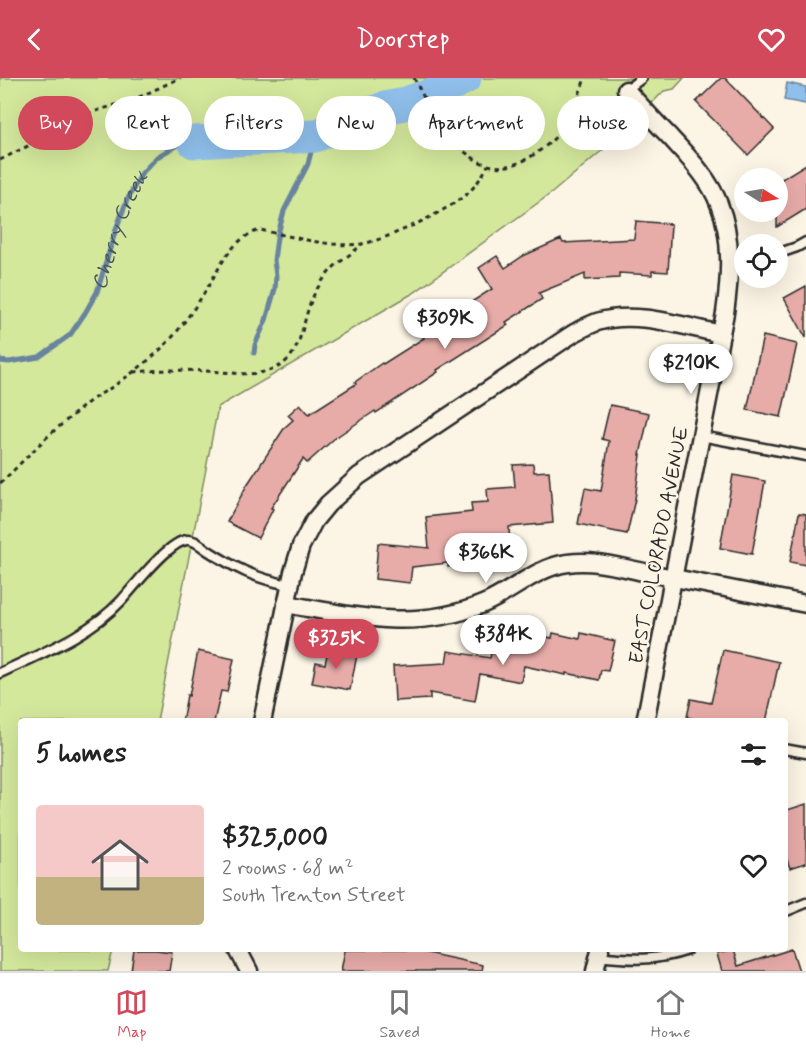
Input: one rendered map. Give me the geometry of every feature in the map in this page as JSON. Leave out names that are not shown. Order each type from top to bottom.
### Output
[{"type":"street","name":"EAST COLORADO AVENUE","points":[[626,90],[687,156],[710,185],[718,200],[734,253]]},
{"type":"street","name":"EAST COLORADO AVENUE","points":[[646,718],[734,268]]},
{"type":"street","points":[[263,718],[296,559],[314,521],[328,504],[359,476],[586,327],[609,319],[629,317],[721,334]]},
{"type":"street","points":[[286,604],[370,618],[418,619],[482,605],[550,567],[568,563],[600,564],[806,604]]},
{"type":"street","points":[[239,952],[247,970]]},
{"type":"lane","points":[[626,90],[642,78]]},
{"type":"lane","points":[[788,250],[806,242]]},
{"type":"lane","points":[[701,436],[806,456]]},
{"type":"lane","points":[[0,673],[54,647],[103,618],[156,561],[180,542],[192,540],[246,573],[290,585]]},
{"type":"lane","points":[[788,750],[806,753]]},
{"type":"lane","points":[[788,910],[806,903]]},
{"type":"lane","points":[[598,959],[650,959],[681,952]]},
{"type":"path","points":[[0,160],[80,116],[135,99],[180,78]]},
{"type":"path","points":[[414,78],[442,128],[453,141],[471,156],[488,165],[501,167],[516,165],[546,146],[561,131],[585,78]]},
{"type":"path","points":[[0,483],[70,417],[156,354],[192,310],[222,261],[240,240],[250,233],[260,230],[331,244],[362,244],[387,236],[452,205],[478,182],[488,165]]},
{"type":"path","points":[[133,372],[258,374],[283,364],[296,350],[316,291],[335,266],[362,244]]},
{"type":"green space","points":[[0,78],[684,78],[674,89],[664,91],[649,106],[649,96],[557,96],[557,150],[603,150],[553,192],[415,292],[218,407],[158,718],[18,718],[18,952],[113,952],[108,971],[0,971]]},
{"type":"water","points":[[787,83],[806,87],[806,104],[784,100]]},
{"type":"building","points":[[721,78],[725,78],[774,129],[748,155],[696,102]]},
{"type":"building","points":[[806,164],[806,209],[788,220],[788,175]]},
{"type":"building","points":[[636,221],[671,224],[668,272],[652,271],[652,275],[619,273],[619,278],[585,280],[585,274],[539,293],[542,299],[506,322],[508,325],[335,438],[307,463],[303,459],[271,508],[273,509],[258,538],[227,522],[247,485],[285,427],[293,420],[288,415],[300,404],[309,414],[356,384],[355,382],[382,363],[424,338],[415,324],[445,305],[451,315],[492,289],[479,268],[497,256],[505,268],[523,256],[561,239],[563,243],[634,239]]},
{"type":"building","points":[[806,286],[806,338],[784,298]]},
{"type":"building","points":[[763,336],[797,344],[781,417],[747,410]]},
{"type":"building","points":[[610,405],[649,413],[627,534],[578,524],[585,488],[601,491],[609,441],[602,439]]},
{"type":"building","points":[[533,464],[534,472],[549,471],[553,523],[509,527],[510,546],[466,548],[468,565],[448,567],[448,563],[412,567],[410,583],[375,579],[378,543],[429,548],[426,517],[472,512],[471,503],[488,502],[487,489],[515,487],[513,465]]},
{"type":"building","points":[[733,475],[765,481],[752,554],[720,548]]},
{"type":"building","points":[[799,513],[806,514],[806,565],[790,562]]},
{"type":"building","points":[[553,633],[580,639],[581,633],[615,641],[608,671],[601,670],[599,680],[524,666],[521,682],[480,674],[475,701],[430,693],[430,699],[395,701],[393,666],[446,663],[448,651],[490,658],[494,639],[535,647],[537,635],[552,638]]},
{"type":"building","points":[[328,650],[357,655],[350,690],[312,683],[316,662],[325,664]]},
{"type":"building","points":[[723,650],[779,662],[767,718],[687,717],[691,699],[711,703]]},
{"type":"building","points":[[198,651],[234,659],[227,692],[221,691],[215,718],[183,718],[187,695],[189,696]]},
{"type":"building","points":[[806,804],[806,863],[790,868],[788,862],[788,810]]},
{"type":"building","points":[[792,949],[799,971],[722,971],[717,954],[734,952],[738,966]]},
{"type":"building","points":[[134,952],[172,952],[169,971],[131,971]]},
{"type":"building","points":[[345,952],[422,952],[483,965],[482,971],[341,971]]},
{"type":"waterway","name":"Cherry Creek","points":[[194,142],[315,136],[384,108],[433,94],[465,78]]},
{"type":"waterway","points":[[254,353],[275,289],[274,260],[284,211],[308,164],[315,136]]},
{"type":"waterway","name":"Cherry Creek","points":[[0,361],[9,362],[39,357],[70,335],[97,292],[116,229],[127,200],[142,173],[157,157],[177,145],[194,142]]}]
